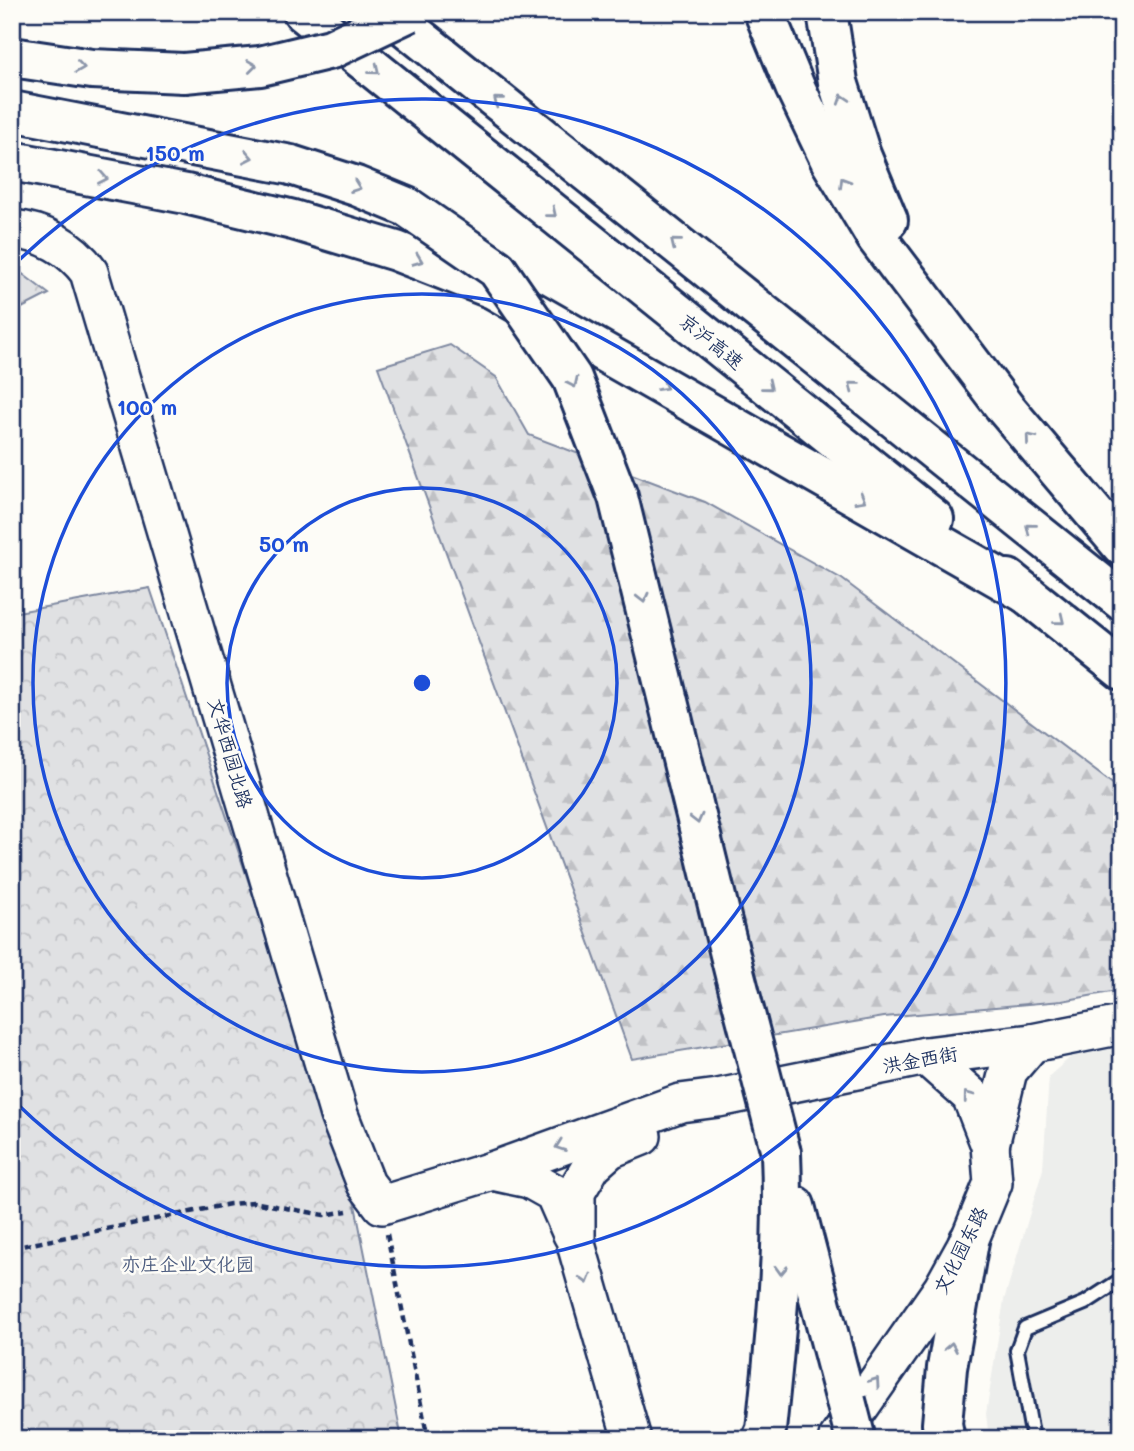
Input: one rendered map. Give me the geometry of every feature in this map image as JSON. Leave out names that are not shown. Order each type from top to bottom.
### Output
[{"type":"highway","name":"京沪高速","points":[[303,12],[1122,670]]},
{"type":"highway","points":[[387,12],[1122,601]]},
{"type":"highway","points":[[12,57],[92,69],[184,73],[260,66],[331,48],[409,12]]},
{"type":"highway","points":[[764,12],[795,88],[831,162],[876,237],[1006,409],[1122,546]]},
{"type":"highway","points":[[827,12],[838,82],[862,155],[895,236],[953,338]]},
{"type":"highway","points":[[12,111],[291,165],[356,186],[407,207],[497,269],[572,378],[618,497],[848,1429]]},
{"type":"highway","points":[[23,164],[186,194],[293,220],[396,251],[492,289],[1027,594]]},
{"type":"highway","points":[[762,1439],[779,1310],[783,1209],[781,1153]]},
{"type":"highway","points":[[945,1439],[942,1424],[947,1368],[969,1241]]},
{"type":"street","name":"文华西园北路","points":[[12,229],[25,230],[57,243],[77,255],[89,272],[339,1115],[366,1184],[382,1205]]},
{"type":"street","name":"洪金西街","points":[[718,1098],[926,1056],[1032,1044],[1122,1025]]},
{"type":"street","points":[[990,1145],[1008,1071],[1032,1044]]},
{"type":"street","name":"文化园东路","points":[[848,1429],[943,1288],[969,1241],[993,1183],[990,1145],[971,1096],[926,1056]]},
{"type":"street","points":[[382,1205],[492,1171],[680,1103],[718,1098]]},
{"type":"street","points":[[576,1244],[576,1192],[592,1165],[610,1149],[676,1122],[718,1098]]},
{"type":"street","points":[[492,1171],[528,1179],[554,1194],[576,1244],[632,1439]]},
{"type":"lane","points":[[1032,1439],[1017,1350],[1025,1328],[1086,1303],[1122,1279]]},
{"type":"path","points":[[12,1248],[230,1204],[253,1202],[324,1215],[382,1205],[428,1439]]},
{"type":"shaded area","points":[[1122,1045],[1122,1439],[989,1439],[986,1414],[1004,1300],[1043,1169],[1049,1076],[1073,1055]]},
{"type":"green space","points":[[12,266],[49,294],[12,313]]},
{"type":"green space","points":[[450,345],[496,377],[529,435],[705,502],[842,579],[1122,791],[1122,990],[1062,1001],[884,1017],[632,1059],[378,367]]},
{"type":"green space","name":"亦庄企业文化园","points":[[150,588],[352,1190],[402,1439],[12,1439],[12,613]]}]
